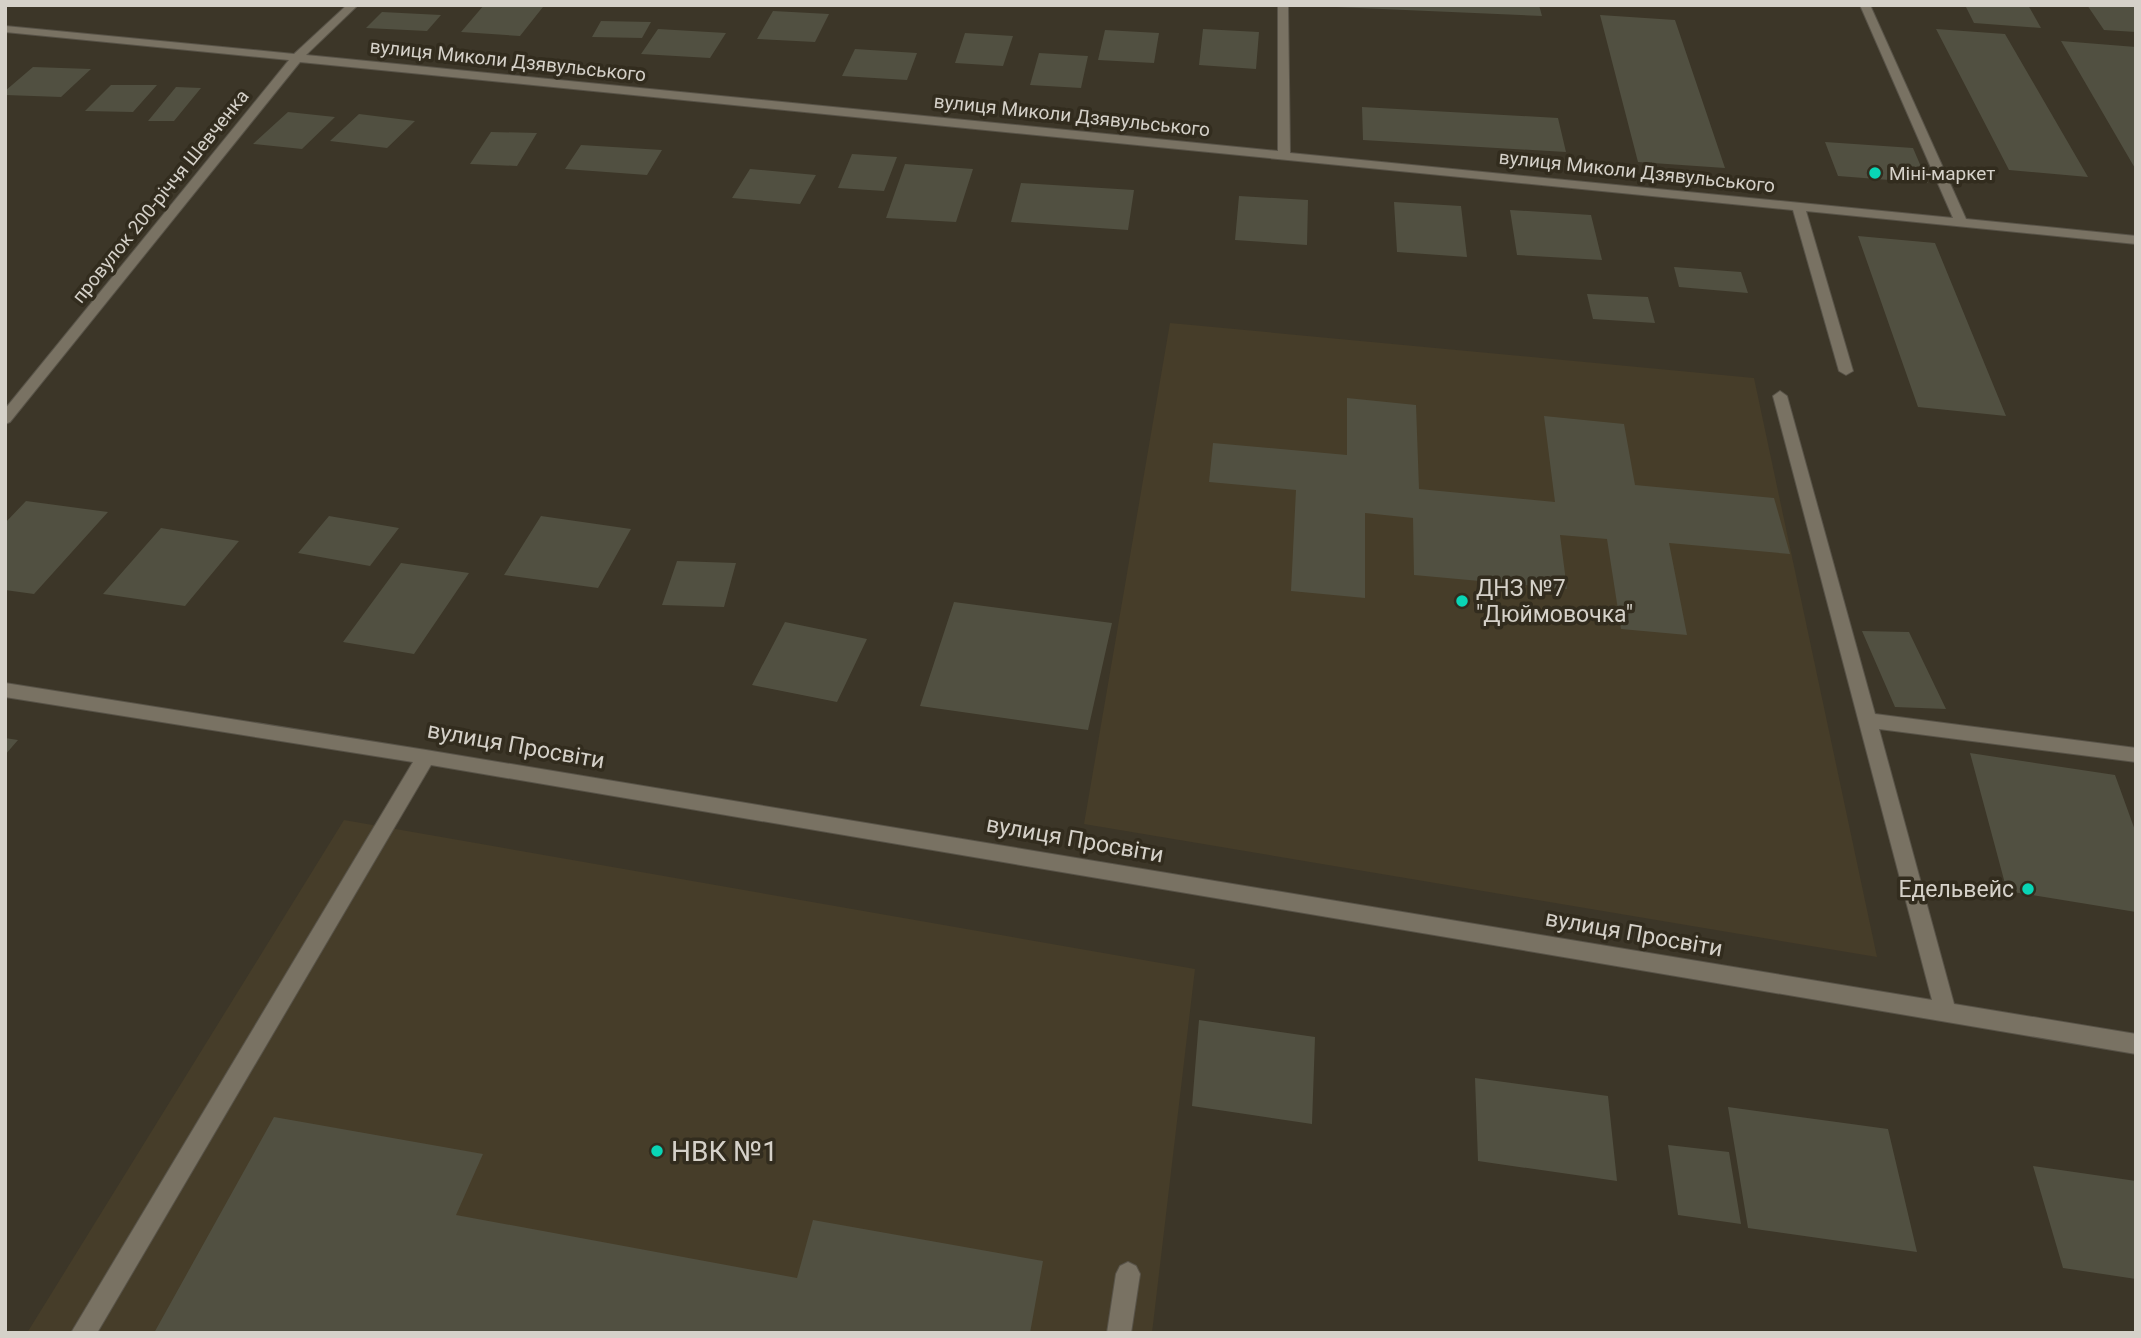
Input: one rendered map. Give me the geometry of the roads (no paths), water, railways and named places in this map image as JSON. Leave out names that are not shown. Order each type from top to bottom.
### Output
[{"type":"street","name":"провулок 200-річчя Шевченка","points":[[5,419],[296,58],[353,5]]},
{"type":"street","points":[[1283,5],[1284,155]]},
{"type":"street","points":[[1865,5],[1961,222]]},
{"type":"street","name":"вулиця Миколи Дзявульського","points":[[5,29],[1961,222],[2134,243]]},
{"type":"street","points":[[1798,206],[1846,371]]},
{"type":"street","points":[[1780,396],[1946,1012]]},
{"type":"street","name":"вулиця Просвіти","points":[[5,690],[426,757],[2136,1044]]},
{"type":"street","points":[[1867,720],[2136,755]]},
{"type":"street","points":[[83,1333],[426,757]]},
{"type":"street","points":[[1119,1333],[1128,1274]]},
{"type":"place","name":"Міні-маркет","points":[[1875,173]]},
{"type":"place","name":"ДНЗ №7 \"Дюймовочка\"","points":[[1462,601]]},
{"type":"place","name":"Едельвейс","points":[[2028,889]]},
{"type":"place","name":"НВК №1","points":[[657,1151]]}]
